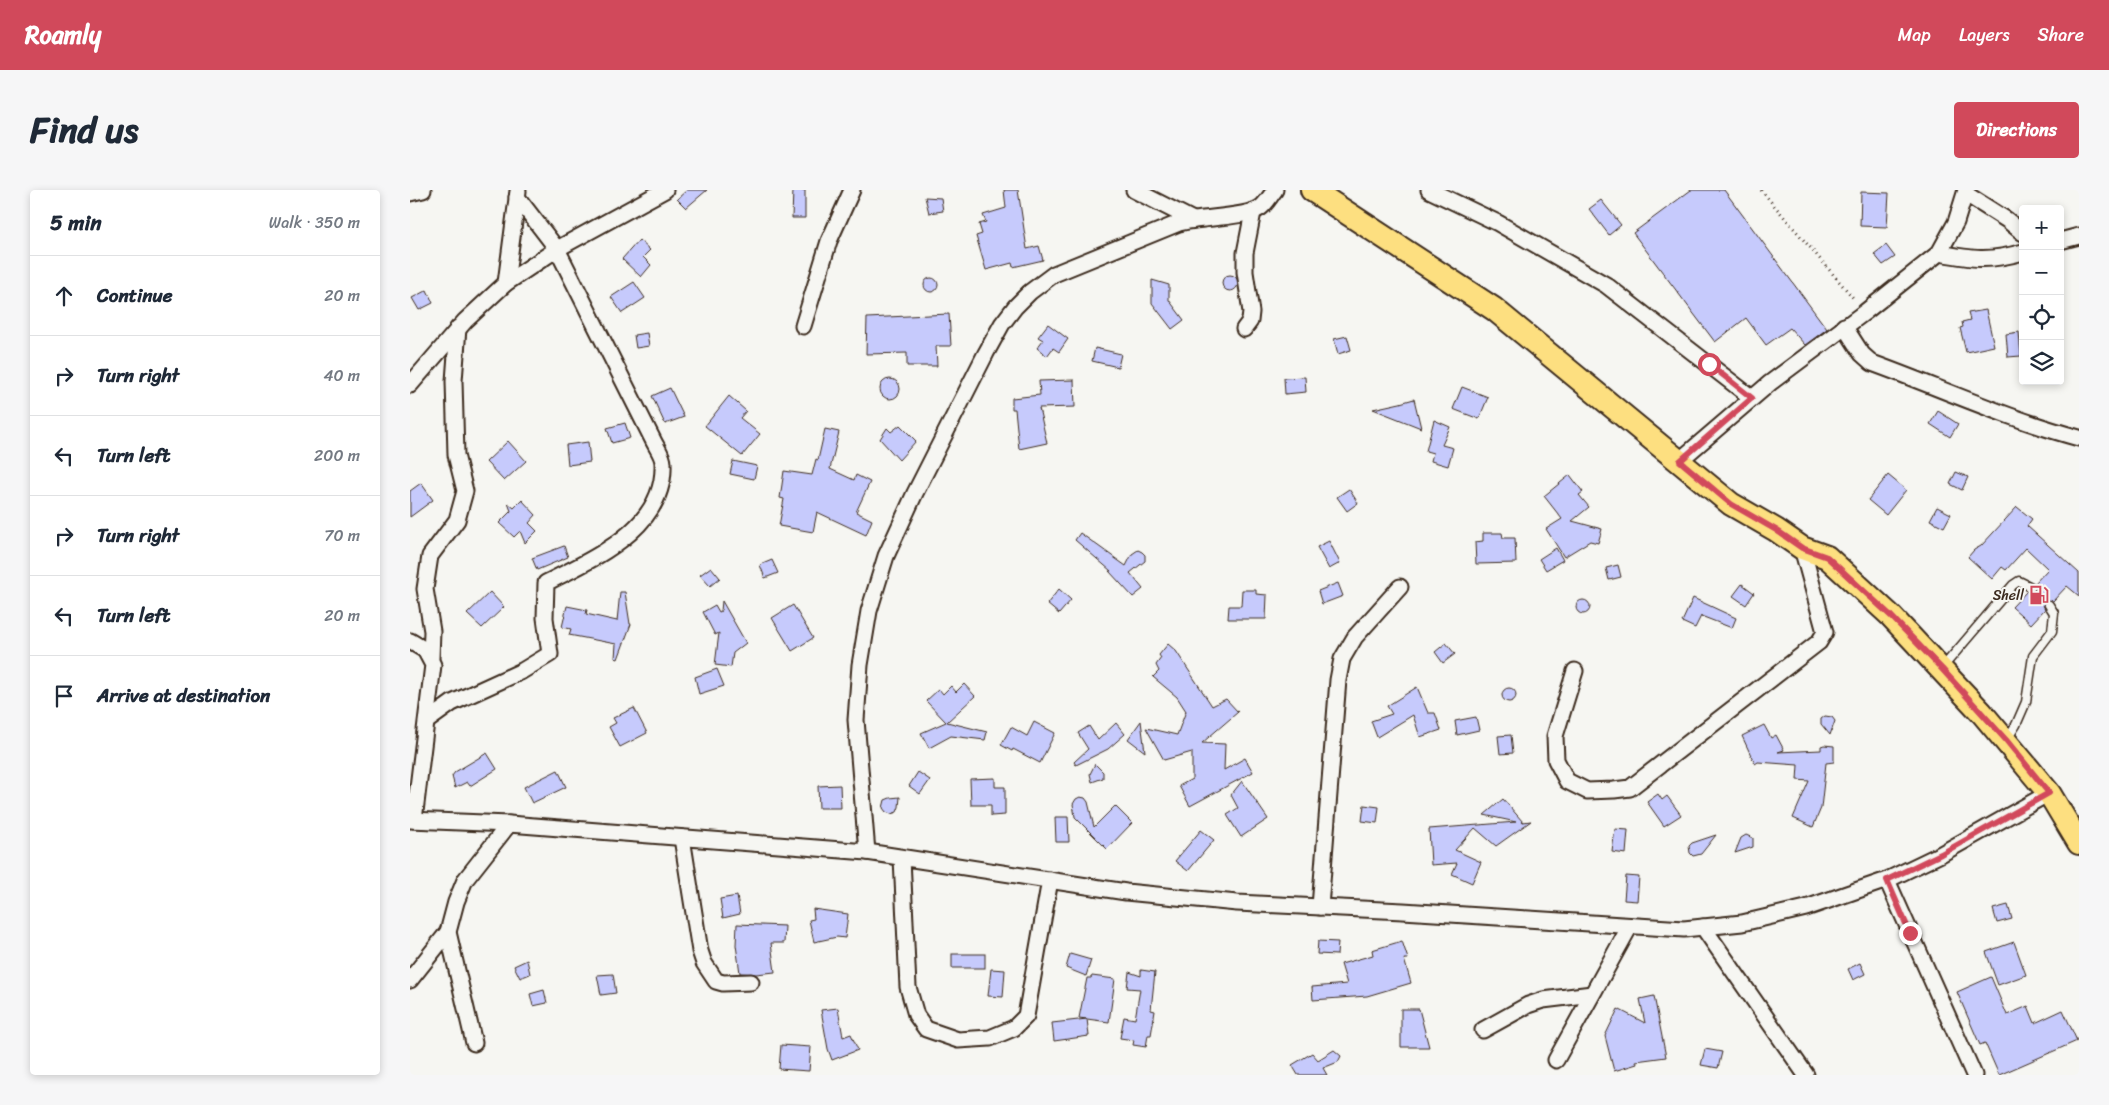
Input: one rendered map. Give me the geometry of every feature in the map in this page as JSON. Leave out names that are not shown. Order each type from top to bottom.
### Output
[{"type":"main road","points":[[1312,190],[1494,309],[1731,504],[1776,530],[1802,548],[1827,557],[1891,616],[2006,740],[2049,793],[2079,843]]},
{"type":"street","points":[[410,193],[423,190]]},
{"type":"street","points":[[410,385],[458,328],[506,283],[557,249],[665,190]]},
{"type":"street","points":[[804,326],[829,241],[852,190]]},
{"type":"street","points":[[1134,190],[1193,220]]},
{"type":"street","points":[[867,852],[856,720],[860,665],[869,611],[886,556],[966,390],[1002,324],[1015,307],[1041,283],[1054,274],[1179,224],[1193,220],[1252,212],[1267,202],[1275,190]]},
{"type":"street","points":[[1429,190],[1498,223],[1606,285],[1752,398]]},
{"type":"street","points":[[1680,461],[1752,398],[1939,253],[1956,222],[1966,192],[2019,230]]},
{"type":"street","points":[[426,721],[452,703],[522,671],[550,654],[545,618],[546,583],[597,556],[627,536],[649,512],[660,492],[664,461],[557,249],[518,194]]},
{"type":"street","points":[[506,283],[518,194]]},
{"type":"street","points":[[1244,329],[1250,322],[1251,312],[1245,272],[1245,253],[1252,212]]},
{"type":"street","points":[[2064,240],[2079,236]]},
{"type":"street","points":[[1939,253],[1972,259],[1991,260],[2019,253]]},
{"type":"street","points":[[1844,326],[1862,354],[1872,363],[1990,409],[2048,430],[2079,438]]},
{"type":"street","points":[[458,328],[454,381],[455,437],[456,455],[465,492],[457,520],[430,556],[425,589],[432,631],[431,658],[434,674],[412,820],[509,824],[867,852],[1126,892],[1228,902],[1684,929],[1742,924],[1806,908],[1887,880],[1941,854],[2049,793]]},
{"type":"street","points":[[1575,671],[1555,736],[1556,760],[1567,782],[1587,791],[1630,788],[1819,642],[1825,632],[1802,548]]},
{"type":"street","points":[[1320,907],[1338,680],[1342,659],[1354,636],[1400,587]]},
{"type":"street","points":[[410,641],[425,650],[431,658]]},
{"type":"street","points":[[410,980],[448,932],[456,902],[465,880],[509,824]]},
{"type":"street","points":[[682,838],[700,951],[704,963],[716,981],[723,984],[751,982]]},
{"type":"street","points":[[902,858],[908,987],[916,1015],[926,1029],[958,1040],[990,1038],[1014,1028],[1026,1016],[1050,880]]},
{"type":"street","points":[[1887,880],[1974,1075]]},
{"type":"street","points":[[1556,1060],[1630,926]]},
{"type":"street","points":[[1703,927],[1806,1075]]},
{"type":"street","points":[[448,932],[474,1043]]},
{"type":"street","points":[[1483,1030],[1528,1005],[1543,1000],[1592,994]]},
{"type":"lane","points":[[1942,669],[2013,585],[2019,581],[2031,587]]},
{"type":"lane","points":[[2006,740],[2016,725],[2026,702],[2033,656],[2052,631],[2054,612],[2049,605]]},
{"type":"path","points":[[1761,190],[1865,312]]},
{"type":"building","points":[[687,190],[707,190],[686,208],[677,199]]},
{"type":"building","points":[[793,190],[805,190],[805,218],[792,218]]},
{"type":"building","points":[[1004,190],[1018,190],[1027,249],[1039,246],[1043,260],[1013,267],[1012,263],[986,270],[976,236],[982,234],[979,224],[986,222],[983,215],[1006,208]]},
{"type":"building","points":[[1691,190],[1724,190],[1827,329],[1805,345],[1790,328],[1766,345],[1746,318],[1715,342],[1633,233]]},
{"type":"building","points":[[1861,192],[1889,193],[1887,227],[1860,226]]},
{"type":"building","points":[[925,197],[941,198],[943,211],[929,213]]},
{"type":"building","points":[[1601,200],[1621,225],[1609,235],[1589,209]]},
{"type":"building","points":[[639,240],[650,250],[643,257],[651,265],[641,277],[622,259]]},
{"type":"building","points":[[1886,245],[1895,257],[1883,265],[1874,254]]},
{"type":"building","points":[[1227,275],[1233,275],[1238,280],[1236,289],[1227,291],[1222,286],[1222,280]]},
{"type":"building","points":[[928,278],[934,278],[938,285],[934,292],[928,292],[924,288],[924,282]]},
{"type":"building","points":[[1152,280],[1169,285],[1169,300],[1184,320],[1172,329],[1152,303]]},
{"type":"building","points":[[634,282],[645,298],[622,313],[611,297]]},
{"type":"building","points":[[427,290],[433,303],[419,310],[412,298]]},
{"type":"building","points":[[1986,310],[1994,346],[1966,352],[1960,328],[1963,327],[1962,322],[1970,320],[1968,313]]},
{"type":"building","points":[[949,314],[951,346],[936,346],[937,366],[907,366],[907,353],[866,354],[867,318]]},
{"type":"building","points":[[1048,324],[1068,339],[1059,352],[1053,348],[1047,356],[1037,348],[1043,340],[1038,337]]},
{"type":"building","points":[[2019,332],[2019,356],[2008,357],[2006,334]]},
{"type":"building","points":[[647,333],[649,346],[636,348],[634,335]]},
{"type":"building","points":[[1347,336],[1351,350],[1338,354],[1334,339]]},
{"type":"building","points":[[1095,348],[1121,354],[1118,367],[1092,361]]},
{"type":"building","points":[[1305,377],[1306,392],[1285,394],[1284,378]]},
{"type":"building","points":[[890,379],[897,382],[900,389],[897,396],[890,399],[883,396],[880,389],[883,382]]},
{"type":"building","points":[[1074,380],[1075,407],[1039,408],[1047,443],[1019,449],[1012,398],[1040,395],[1039,381]]},
{"type":"building","points":[[1462,387],[1488,397],[1479,419],[1453,409]]},
{"type":"building","points":[[670,388],[684,417],[665,424],[652,396]]},
{"type":"building","points":[[729,396],[746,411],[740,418],[760,434],[742,456],[705,426]]},
{"type":"building","points":[[1414,399],[1421,428],[1373,409],[1400,403]]},
{"type":"building","points":[[1938,411],[1958,424],[1950,437],[1930,424]]},
{"type":"building","points":[[1434,420],[1450,427],[1442,445],[1453,448],[1448,466],[1431,461],[1433,453],[1426,451]]},
{"type":"building","points":[[625,423],[630,438],[612,443],[607,428]]},
{"type":"building","points":[[900,425],[916,441],[899,460],[880,439],[887,428],[891,432]]},
{"type":"building","points":[[825,429],[839,432],[830,469],[854,480],[856,475],[870,482],[856,512],[872,520],[866,535],[817,512],[813,532],[779,526],[784,499],[780,498],[784,471],[812,475],[816,459],[818,460]]},
{"type":"building","points":[[508,441],[526,461],[504,481],[486,462]]},
{"type":"building","points":[[588,442],[590,462],[568,465],[566,445]]},
{"type":"building","points":[[733,461],[757,466],[754,479],[730,474]]},
{"type":"building","points":[[1956,472],[1968,477],[1962,490],[1950,484]]},
{"type":"building","points":[[1570,475],[1583,492],[1579,495],[1589,507],[1572,521],[1602,529],[1598,543],[1590,541],[1564,557],[1546,529],[1562,519],[1544,496]]},
{"type":"building","points":[[1888,475],[1906,490],[1886,515],[1868,500]]},
{"type":"building","points":[[421,483],[433,500],[410,517],[410,491]]},
{"type":"building","points":[[1349,489],[1358,503],[1347,511],[1337,497]]},
{"type":"building","points":[[522,500],[536,515],[529,523],[537,531],[525,543],[520,531],[514,537],[499,523],[511,511],[508,503],[514,508]]},
{"type":"building","points":[[1937,507],[1951,514],[1944,527],[1930,520]]},
{"type":"building","points":[[2017,507],[2032,519],[2027,526],[2079,573],[2079,596],[2067,586],[2053,601],[2046,601],[2043,605],[2045,609],[2031,624],[2012,607],[2027,591],[2034,591],[2037,587],[2035,583],[2048,569],[2026,548],[2006,570],[2002,567],[1992,579],[1968,557],[1981,546]]},
{"type":"building","points":[[1080,533],[1126,566],[1132,554],[1138,550],[1142,552],[1145,555],[1145,561],[1130,573],[1143,589],[1133,597],[1109,571],[1111,571],[1075,540]]},
{"type":"building","points":[[1483,533],[1502,533],[1503,538],[1515,538],[1516,563],[1476,564],[1475,542],[1483,541]]},
{"type":"building","points":[[1329,541],[1340,563],[1329,569],[1317,547]]},
{"type":"building","points":[[564,546],[568,557],[537,570],[532,558]]},
{"type":"building","points":[[1556,548],[1563,560],[1546,570],[1539,559]]},
{"type":"building","points":[[772,560],[778,573],[765,578],[760,565]]},
{"type":"building","points":[[1618,565],[1621,577],[1609,580],[1606,568]]},
{"type":"building","points":[[711,567],[720,578],[710,586],[700,575]]},
{"type":"building","points":[[1338,583],[1343,596],[1322,604],[1318,591]]},
{"type":"building","points":[[1742,584],[1754,593],[1746,605],[1733,596]]},
{"type":"building","points":[[1059,589],[1071,600],[1059,614],[1047,604]]},
{"type":"building","points":[[1242,590],[1256,590],[1256,594],[1267,595],[1266,619],[1228,619],[1229,606],[1241,606]]},
{"type":"building","points":[[490,592],[504,607],[482,628],[467,614]]},
{"type":"building","points":[[620,592],[625,592],[631,624],[618,659],[615,658],[616,644],[569,635],[571,629],[562,627],[567,606],[587,610],[586,614],[617,621]]},
{"type":"building","points":[[1693,598],[1736,618],[1732,628],[1701,616],[1695,628],[1682,622]]},
{"type":"building","points":[[1580,600],[1586,600],[1590,607],[1586,614],[1580,614],[1576,610],[1576,604]]},
{"type":"building","points":[[722,601],[746,643],[733,653],[731,667],[715,665],[719,633],[715,635],[703,612],[715,605],[719,612],[721,611]]},
{"type":"building","points":[[793,605],[813,638],[792,651],[772,618]]},
{"type":"building","points":[[1446,643],[1455,654],[1443,663],[1435,652]]},
{"type":"building","points":[[1168,644],[1176,651],[1212,706],[1226,699],[1238,712],[1202,743],[1225,744],[1224,770],[1245,758],[1253,772],[1190,806],[1179,786],[1192,779],[1192,752],[1164,760],[1146,728],[1177,735],[1186,711],[1177,697],[1153,677],[1159,671],[1156,665],[1161,658],[1159,655]]},
{"type":"building","points":[[717,669],[724,686],[699,694],[695,677]]},
{"type":"building","points":[[964,684],[975,696],[947,722],[987,732],[985,740],[951,736],[929,748],[921,733],[946,722],[926,701],[939,689],[943,694],[951,686],[956,692]]},
{"type":"building","points":[[1417,687],[1428,713],[1435,713],[1441,730],[1420,737],[1413,715],[1377,737],[1371,721],[1392,714],[1387,706]]},
{"type":"building","points":[[1506,688],[1512,688],[1516,695],[1512,702],[1506,702],[1502,698],[1502,692]]},
{"type":"building","points":[[634,708],[647,733],[620,747],[609,727],[616,723],[613,718]]},
{"type":"building","points":[[1825,716],[1832,717],[1835,721],[1830,735],[1821,724],[1821,719]]},
{"type":"building","points":[[1476,717],[1479,730],[1457,735],[1455,721]]},
{"type":"building","points":[[1141,721],[1145,752],[1128,739]]},
{"type":"building","points":[[1034,722],[1055,733],[1040,763],[1001,745],[1011,727],[1027,736]]},
{"type":"building","points":[[1116,723],[1125,734],[1108,749],[1076,765],[1074,762],[1088,749],[1078,733],[1089,726],[1098,740]]},
{"type":"building","points":[[1764,725],[1771,738],[1776,735],[1784,750],[1778,752],[1821,750],[1821,746],[1824,745],[1834,746],[1834,762],[1826,763],[1821,808],[1813,827],[1793,818],[1809,781],[1797,780],[1798,765],[1758,762],[1755,764],[1742,736]]},
{"type":"building","points":[[1511,735],[1513,753],[1500,754],[1498,736]]},
{"type":"building","points":[[487,753],[497,769],[470,786],[467,782],[455,788],[452,776],[455,772]]},
{"type":"building","points":[[1095,764],[1103,772],[1103,778],[1092,782],[1090,774]]},
{"type":"building","points":[[558,770],[566,787],[532,803],[524,787]]},
{"type":"building","points":[[918,772],[930,780],[920,794],[909,786]]},
{"type":"building","points":[[995,778],[995,787],[1005,787],[1005,815],[991,816],[991,805],[971,805],[970,779]]},
{"type":"building","points":[[1242,781],[1268,819],[1241,837],[1227,815],[1238,808],[1231,795]]},
{"type":"building","points":[[840,785],[841,808],[819,808],[818,786]]},
{"type":"building","points":[[1658,794],[1662,800],[1667,796],[1681,815],[1664,826],[1647,802]]},
{"type":"building","points":[[900,797],[897,812],[891,814],[886,812],[883,808],[885,800]]},
{"type":"building","points":[[1080,797],[1085,798],[1088,802],[1094,827],[1115,806],[1132,823],[1107,849],[1075,817],[1073,804]]},
{"type":"building","points":[[1503,799],[1523,822],[1531,821],[1496,846],[1475,828],[1455,850],[1481,862],[1472,883],[1452,874],[1457,863],[1431,865],[1429,829],[1516,822],[1484,815]]},
{"type":"building","points":[[1364,805],[1379,807],[1377,823],[1362,821]]},
{"type":"building","points":[[1055,817],[1068,817],[1069,842],[1056,842]]},
{"type":"building","points":[[1615,829],[1628,830],[1626,854],[1612,852]]},
{"type":"building","points":[[1201,830],[1214,840],[1188,871],[1175,861]]},
{"type":"building","points":[[1716,835],[1701,854],[1693,856],[1690,853],[1689,846],[1692,843]]},
{"type":"building","points":[[1746,835],[1753,838],[1753,847],[1735,853],[1741,838]]},
{"type":"building","points":[[1626,876],[1639,877],[1637,901],[1624,900]]},
{"type":"building","points":[[737,896],[740,914],[723,918],[720,899]]},
{"type":"building","points":[[2008,905],[2012,919],[1997,923],[1993,909]]},
{"type":"building","points":[[813,909],[848,914],[845,938],[837,937],[814,942],[809,920],[814,919]]},
{"type":"building","points":[[737,924],[785,926],[784,943],[771,943],[775,972],[740,973],[736,945]]},
{"type":"building","points":[[1318,941],[1338,942],[1337,955],[1317,954]]},
{"type":"building","points":[[1402,941],[1408,959],[1404,959],[1411,983],[1367,996],[1313,1000],[1312,987],[1347,984],[1341,964],[1373,955],[1372,950]]},
{"type":"building","points":[[2014,942],[2026,975],[1998,985],[1986,952]]},
{"type":"building","points":[[952,954],[985,954],[985,968],[952,968]]},
{"type":"building","points":[[1070,954],[1091,960],[1086,976],[1066,968]]},
{"type":"building","points":[[527,960],[530,974],[520,978],[514,966]]},
{"type":"building","points":[[1860,963],[1865,974],[1853,980],[1848,969]]},
{"type":"building","points":[[991,969],[1005,970],[1003,997],[988,996]]},
{"type":"building","points":[[1141,970],[1155,972],[1151,1010],[1155,1011],[1151,1035],[1148,1035],[1146,1047],[1133,1045],[1134,1040],[1120,1038],[1124,1017],[1135,1019],[1140,989],[1127,988],[1129,972],[1141,976]]},
{"type":"building","points":[[613,974],[616,993],[601,995],[597,975]]},
{"type":"building","points":[[1092,976],[1115,979],[1109,1022],[1079,1018],[1087,978]]},
{"type":"building","points":[[1991,977],[2007,1015],[2028,1006],[2035,1023],[2063,1010],[2077,1041],[1999,1075],[1985,1043],[1980,1045],[1957,992]]},
{"type":"building","points":[[544,990],[547,1003],[533,1006],[530,994]]},
{"type":"building","points":[[1654,996],[1666,1057],[1636,1061],[1637,1064],[1614,1071],[1605,1036],[1618,1009],[1645,1023],[1640,999]]},
{"type":"building","points":[[838,1008],[843,1037],[851,1034],[858,1050],[832,1060],[828,1049],[821,1010]]},
{"type":"building","points":[[1401,1009],[1419,1009],[1429,1047],[1401,1047]]},
{"type":"building","points":[[1087,1019],[1089,1036],[1054,1041],[1052,1023]]},
{"type":"building","points":[[781,1045],[811,1047],[809,1071],[779,1069]]},
{"type":"building","points":[[1705,1049],[1722,1052],[1718,1068],[1701,1065]]},
{"type":"building","points":[[1334,1050],[1341,1056],[1338,1062],[1323,1068],[1327,1075],[1298,1075],[1292,1065],[1312,1053],[1318,1060]]},
{"type":"place","name":"Shell","points":[[2039,595]]},
{"type":"route","points":[[1709,364],[1752,398],[1680,461],[1731,504],[1776,530],[1802,548],[1827,557],[1891,616],[1942,669],[2006,740],[2049,793],[1941,854],[1887,880],[1910,933]]}]
